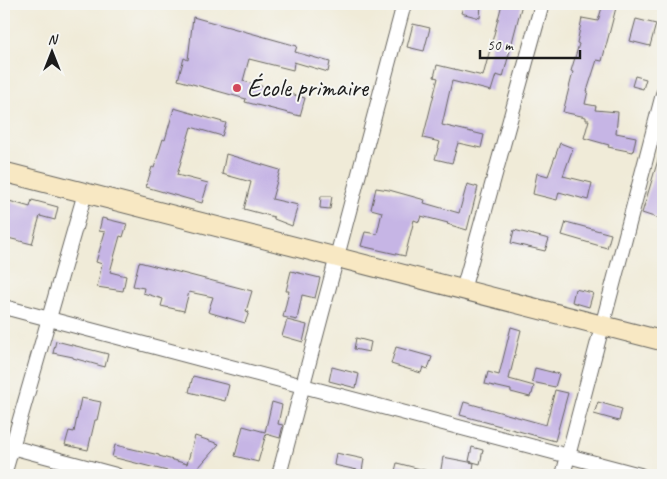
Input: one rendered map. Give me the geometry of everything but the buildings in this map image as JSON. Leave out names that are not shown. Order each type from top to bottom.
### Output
[{"type":"street","points":[[279,475],[404,4]]},
{"type":"street","points":[[463,290],[542,4]]},
{"type":"street","points":[[563,475],[663,94]]},
{"type":"street","points":[[4,172],[663,341]]},
{"type":"street","points":[[4,475],[8,446],[49,319],[85,193]]},
{"type":"street","points":[[4,307],[640,475]]},
{"type":"street","points":[[8,446],[116,475]]},
{"type":"place","name":"École primaire","points":[[237,88]]}]
